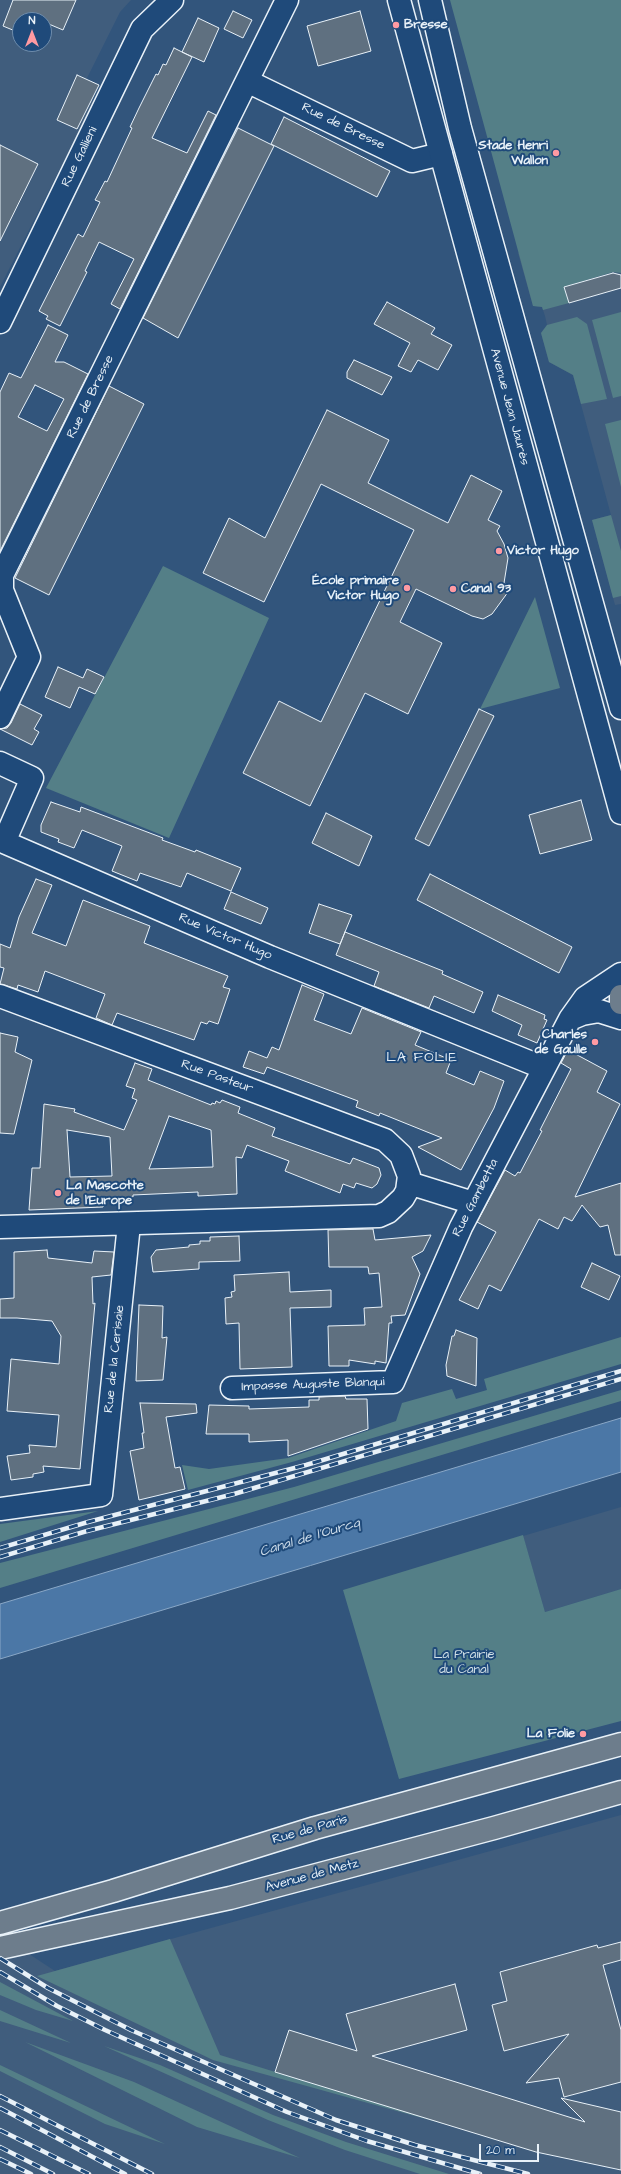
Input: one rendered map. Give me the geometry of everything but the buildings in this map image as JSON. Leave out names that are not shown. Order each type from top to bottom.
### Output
[{"type":"main road","points":[[621,996],[621,1003]]},
{"type":"main road","name":"Rue de Paris","points":[[0,1923],[113,1891],[315,1828],[621,1744]]},
{"type":"main road","name":"Avenue de Metz","points":[[3,1947],[230,1898],[494,1828],[621,1792]]},
{"type":"street","name":"Rue Gallieni","points":[[0,322],[142,29],[172,0]]},
{"type":"street","name":"Rue de Bresse","points":[[0,717],[29,657],[2,590],[2,575],[287,0]]},
{"type":"street","name":"Avenue Jean Jaurès","points":[[399,0],[621,813]]},
{"type":"street","name":"Avenue Jean Jaurès","points":[[430,0],[460,128],[621,708]]},
{"type":"street","name":"Rue de Bresse","points":[[247,81],[412,161],[441,154]]},
{"type":"street","name":"Rue Victor Hugo","points":[[0,763],[32,778],[4,842],[270,957],[544,1068]]},
{"type":"street","points":[[570,1019],[584,998],[621,974]]},
{"type":"street","name":"Rue Pasteur","points":[[0,996],[385,1140],[402,1155],[406,1164],[409,1183]]},
{"type":"street","points":[[570,1019],[582,1014],[599,1011],[621,1018]]},
{"type":"street","name":"Rue Gambetta","points":[[393,1382],[473,1203],[570,1019]]},
{"type":"street","points":[[0,1227],[379,1216],[388,1212],[403,1198],[409,1183],[473,1203]]},
{"type":"street","name":"Rue de la Cerisaie","points":[[0,1510],[101,1495],[129,1224]]},
{"type":"street","name":"Impasse Auguste Blanqui","points":[[232,1388],[393,1382]]},
{"type":"shaded area","points":[[0,0],[131,0],[120,12],[79,94],[94,102],[0,287]]},
{"type":"shaded area","points":[[518,253],[621,273],[621,604],[615,605],[592,520],[611,515],[573,375],[549,362],[541,333],[547,325],[545,316],[542,307],[533,306]]},
{"type":"shaded area","points":[[621,1507],[621,1589],[545,1612],[523,1536]]},
{"type":"shaded area","points":[[621,1815],[621,2174],[0,2174],[0,1935],[55,1971]]},
{"type":"green space","name":"Stade Henri Wallon","points":[[450,0],[621,0],[621,273],[613,272],[564,287],[569,303],[543,310],[542,307],[533,306]]},
{"type":"green space","points":[[621,312],[621,396],[613,398],[592,320]]},
{"type":"green space","points":[[577,317],[587,324],[607,399],[581,404],[573,375],[549,362],[541,333],[547,325]]},
{"type":"green space","points":[[621,420],[621,487],[605,424]]},
{"type":"green space","points":[[611,515],[621,551],[621,596],[613,598],[592,520]]},
{"type":"green space","points":[[163,566],[269,618],[169,838],[46,788]]},
{"type":"green space","points":[[535,597],[560,688],[480,709]]},
{"type":"green space","points":[[621,1337],[621,1364],[292,1462],[188,1490],[182,1465],[209,1469],[288,1458],[396,1421],[402,1403],[452,1389],[456,1399],[487,1390],[484,1379]]},
{"type":"green space","points":[[621,1390],[621,1401],[0,1588],[0,1563],[294,1487]]},
{"type":"green space","points":[[98,1511],[0,1542],[0,1524]]},
{"type":"green space","name":"La Prairie du Canal","points":[[523,1535],[545,1612],[621,1589],[621,1721],[399,1779],[343,1590]]},
{"type":"green space","points":[[170,1939],[220,2055],[451,2126],[213,2060],[37,1976]]},
{"type":"green space","points":[[0,1982],[73,2021],[36,2010],[0,1995]]},
{"type":"green space","points":[[0,2010],[71,2043],[0,2021]]},
{"type":"green space","points":[[25,2042],[134,2082],[300,2158],[197,2127]]},
{"type":"green space","points":[[104,2046],[160,2065],[273,2115],[346,2142],[449,2174],[420,2174],[345,2150],[268,2120]]},
{"type":"green space","points":[[0,2065],[165,2144],[105,2124],[0,2071]]},
{"type":"water","name":"Canal de l'Ourcq","points":[[621,1418],[621,1472],[0,1659],[0,1604]]},
{"type":"railway","points":[[0,1548],[88,1522],[306,1465],[621,1371]]},
{"type":"railway","points":[[0,1557],[87,1531],[234,1494],[621,1379]]},
{"type":"railway","points":[[0,1958],[48,1988],[131,2030],[336,2120],[415,2145],[528,2174]]},
{"type":"railway","points":[[0,1972],[57,2006],[105,2030],[287,2112],[367,2141],[480,2174]]},
{"type":"railway","points":[[0,2096],[152,2174]]},
{"type":"railway","points":[[0,2108],[125,2174]]},
{"type":"railway","points":[[0,2130],[89,2174]]},
{"type":"railway","points":[[0,2147],[53,2174]]},
{"type":"railway","points":[[0,2159],[31,2174]]},
{"type":"place","name":"Bresse","points":[[396,25]]},
{"type":"place","name":"Stade Henri Wallon","points":[[556,153]]},
{"type":"place","name":"Victor Hugo","points":[[499,551]]},
{"type":"place","name":"École primaire Victor Hugo","points":[[407,588]]},
{"type":"place","name":"Canal 93","points":[[453,589]]},
{"type":"place","name":"Charles de Gaulle","points":[[595,1042]]},
{"type":"place","name":"La Mascotte de l'Europe","points":[[58,1193]]},
{"type":"place","name":"La Folie","points":[[583,1734]]},
{"type":"district","name":"LA FOLIE","points":[[422,1058]]}]
